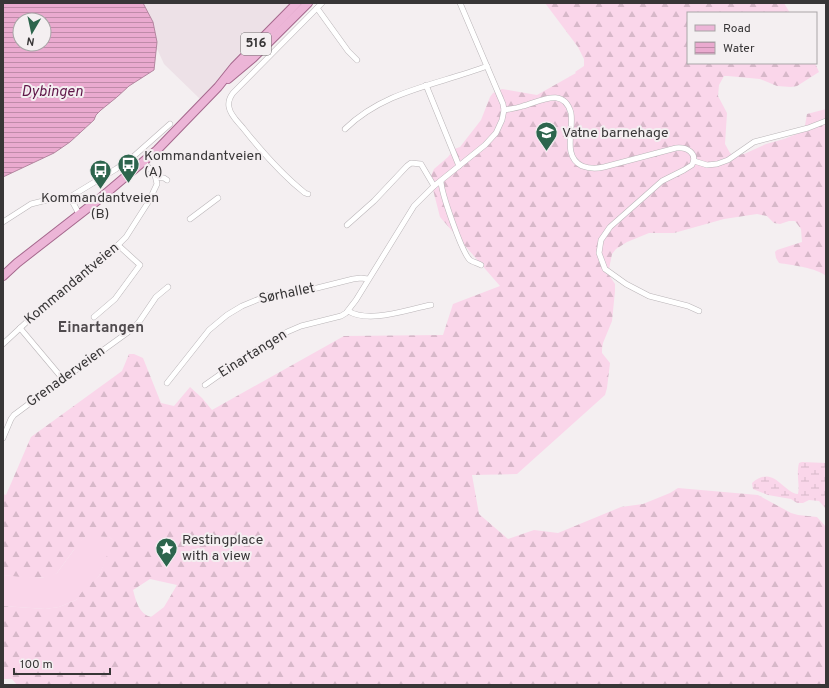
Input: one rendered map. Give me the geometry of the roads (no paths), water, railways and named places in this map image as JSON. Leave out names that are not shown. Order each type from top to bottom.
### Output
[{"type":"main road","name":"516","points":[[3,276],[157,150],[218,87],[234,67],[297,3]]},
{"type":"main road","name":"516","points":[[218,87],[253,58],[308,3]]},
{"type":"street","points":[[308,194],[285,176],[262,152],[234,118],[230,110],[229,103],[230,96],[322,3]]},
{"type":"street","points":[[431,305],[398,313],[378,315],[357,314],[348,311],[414,206],[434,186],[492,137],[501,124],[504,110],[501,97],[460,3]]},
{"type":"street","points":[[317,8],[348,51],[357,60]]},
{"type":"street","points":[[345,129],[360,116],[398,95],[487,66]]},
{"type":"street","points":[[426,85],[459,166]]},
{"type":"street","points":[[504,110],[521,107],[550,98],[563,100],[570,108],[571,113],[571,155],[578,164],[588,168],[596,169],[680,148],[690,150],[694,161],[692,165],[662,181],[610,227],[601,240],[599,253],[605,269],[626,284],[649,296],[688,306],[699,311]]},
{"type":"street","points":[[694,161],[707,165],[717,164],[728,160],[754,142],[826,122]]},
{"type":"street","points":[[3,222],[31,204],[51,199],[70,197],[128,160],[170,124]]},
{"type":"street","points":[[144,162],[156,177],[167,180]]},
{"type":"street","points":[[347,225],[374,201],[406,166],[411,163],[421,164],[434,186]]},
{"type":"street","name":"Kommandantveien","points":[[3,344],[20,328],[103,260],[118,245],[131,229],[149,201],[157,184],[156,177]]},
{"type":"street","points":[[441,181],[446,204],[464,250],[470,260],[481,265]]},
{"type":"street","points":[[70,197],[79,214]]},
{"type":"street","points":[[190,219],[218,198]]},
{"type":"street","points":[[94,317],[115,299],[140,265],[118,245]]},
{"type":"street","name":"Sørhallet","points":[[167,383],[209,330],[227,315],[242,306],[269,295],[301,292],[353,279],[368,279]]},
{"type":"street","name":"Grenaderveien","points":[[3,438],[14,415],[62,378],[131,330],[139,322],[156,298],[168,288]]},
{"type":"street","name":"Einartangen","points":[[205,385],[252,352],[287,332],[301,326],[341,316],[348,311]]},
{"type":"street","name":"Kommandantveien","points":[[20,328],[62,378]]},
{"type":"water","name":"Dybingen","points":[[3,3],[143,3],[153,22],[157,42],[154,70],[129,86],[101,110],[96,115],[94,120],[70,142],[54,153],[3,177]]},
{"type":"place","name":"Vatne barnehage","points":[[546,152]]},
{"type":"place","name":"Kommandantveien (A)","points":[[129,184]]},
{"type":"place","name":"Kommandantveien (B)","points":[[100,190]]},
{"type":"place","name":"Restingplace with a view","points":[[167,568]]},
{"type":"district","name":"Einartangen","points":[[101,328]]}]
